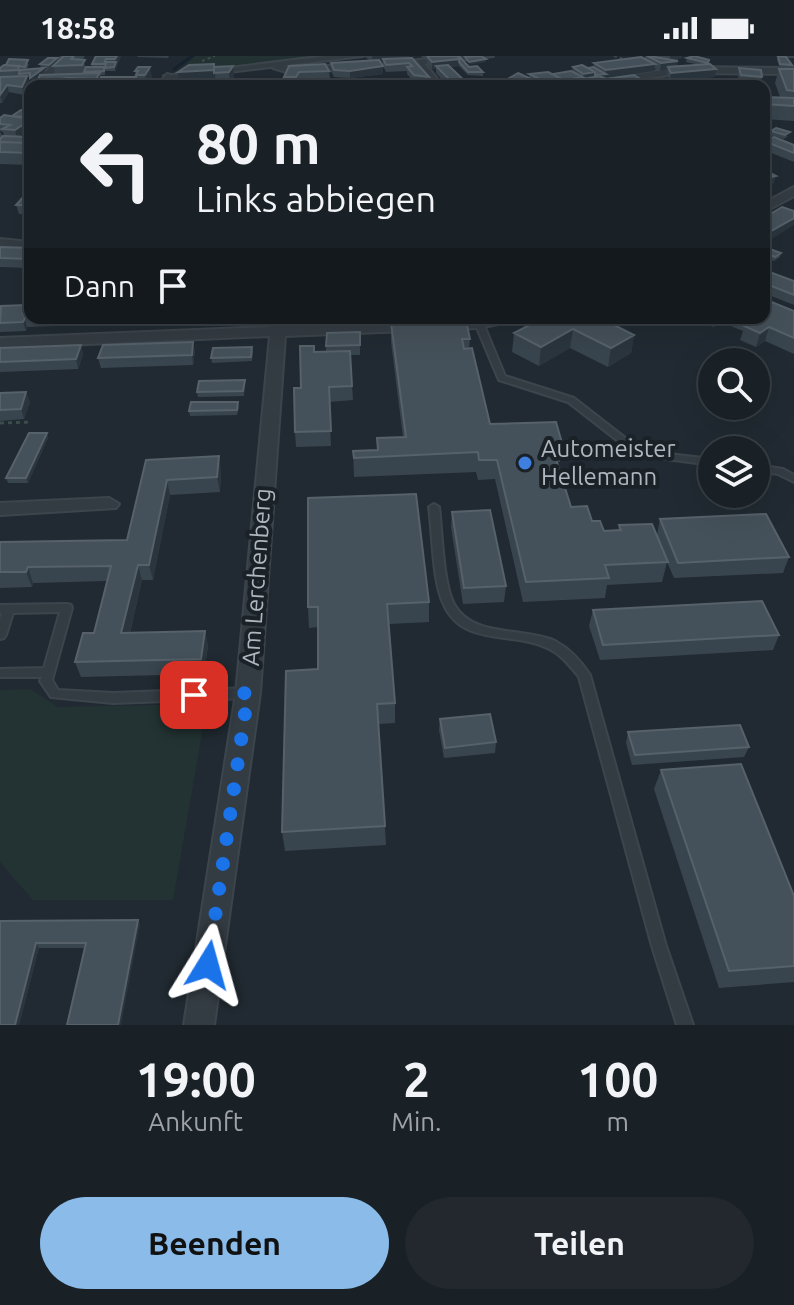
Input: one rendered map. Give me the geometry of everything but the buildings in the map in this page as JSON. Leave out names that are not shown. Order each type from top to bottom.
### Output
[{"type":"street","points":[[43,79],[68,56]]},
{"type":"street","points":[[166,80],[170,76],[357,56]]},
{"type":"street","points":[[276,66],[293,71],[488,56]]},
{"type":"street","points":[[418,62],[433,80]]},
{"type":"street","points":[[612,80],[683,70],[794,71]]},
{"type":"street","points":[[770,205],[794,191]]},
{"type":"street","points":[[0,243],[24,245]]},
{"type":"street","points":[[206,335],[233,324]]},
{"type":"street","points":[[0,343],[206,335],[277,325],[378,324]]},
{"type":"street","name":"Am Lerchenberg","points":[[199,1025],[248,693],[277,325]]},
{"type":"street","points":[[0,509],[109,504]]},
{"type":"lane","points":[[479,324],[502,378],[571,400],[639,453],[698,460]]},
{"type":"lane","points":[[770,470],[780,471],[794,479]]},
{"type":"lane","points":[[434,507],[448,604],[461,623],[484,633],[540,638],[561,647],[576,661],[584,675],[659,946],[685,1025]]},
{"type":"lane","points":[[0,635],[5,609],[67,608],[46,681],[55,694],[76,698],[248,693]]},
{"type":"lane","points":[[0,673],[48,672]]},
{"type":"path","points":[[614,56],[627,60]]},
{"type":"path","points":[[0,423],[32,422]]},
{"type":"shaded area","points":[[196,56],[331,56],[185,71],[180,69]]},
{"type":"shaded area","points":[[30,689],[58,707],[207,704],[173,900],[33,900],[0,862],[0,690]]},
{"type":"waterway","points":[[174,69],[192,56]]},
{"type":"place","name":"Automeister Hellemann","points":[[525,463]]},
{"type":"route","points":[[194,695],[248,693],[208,965]]}]
